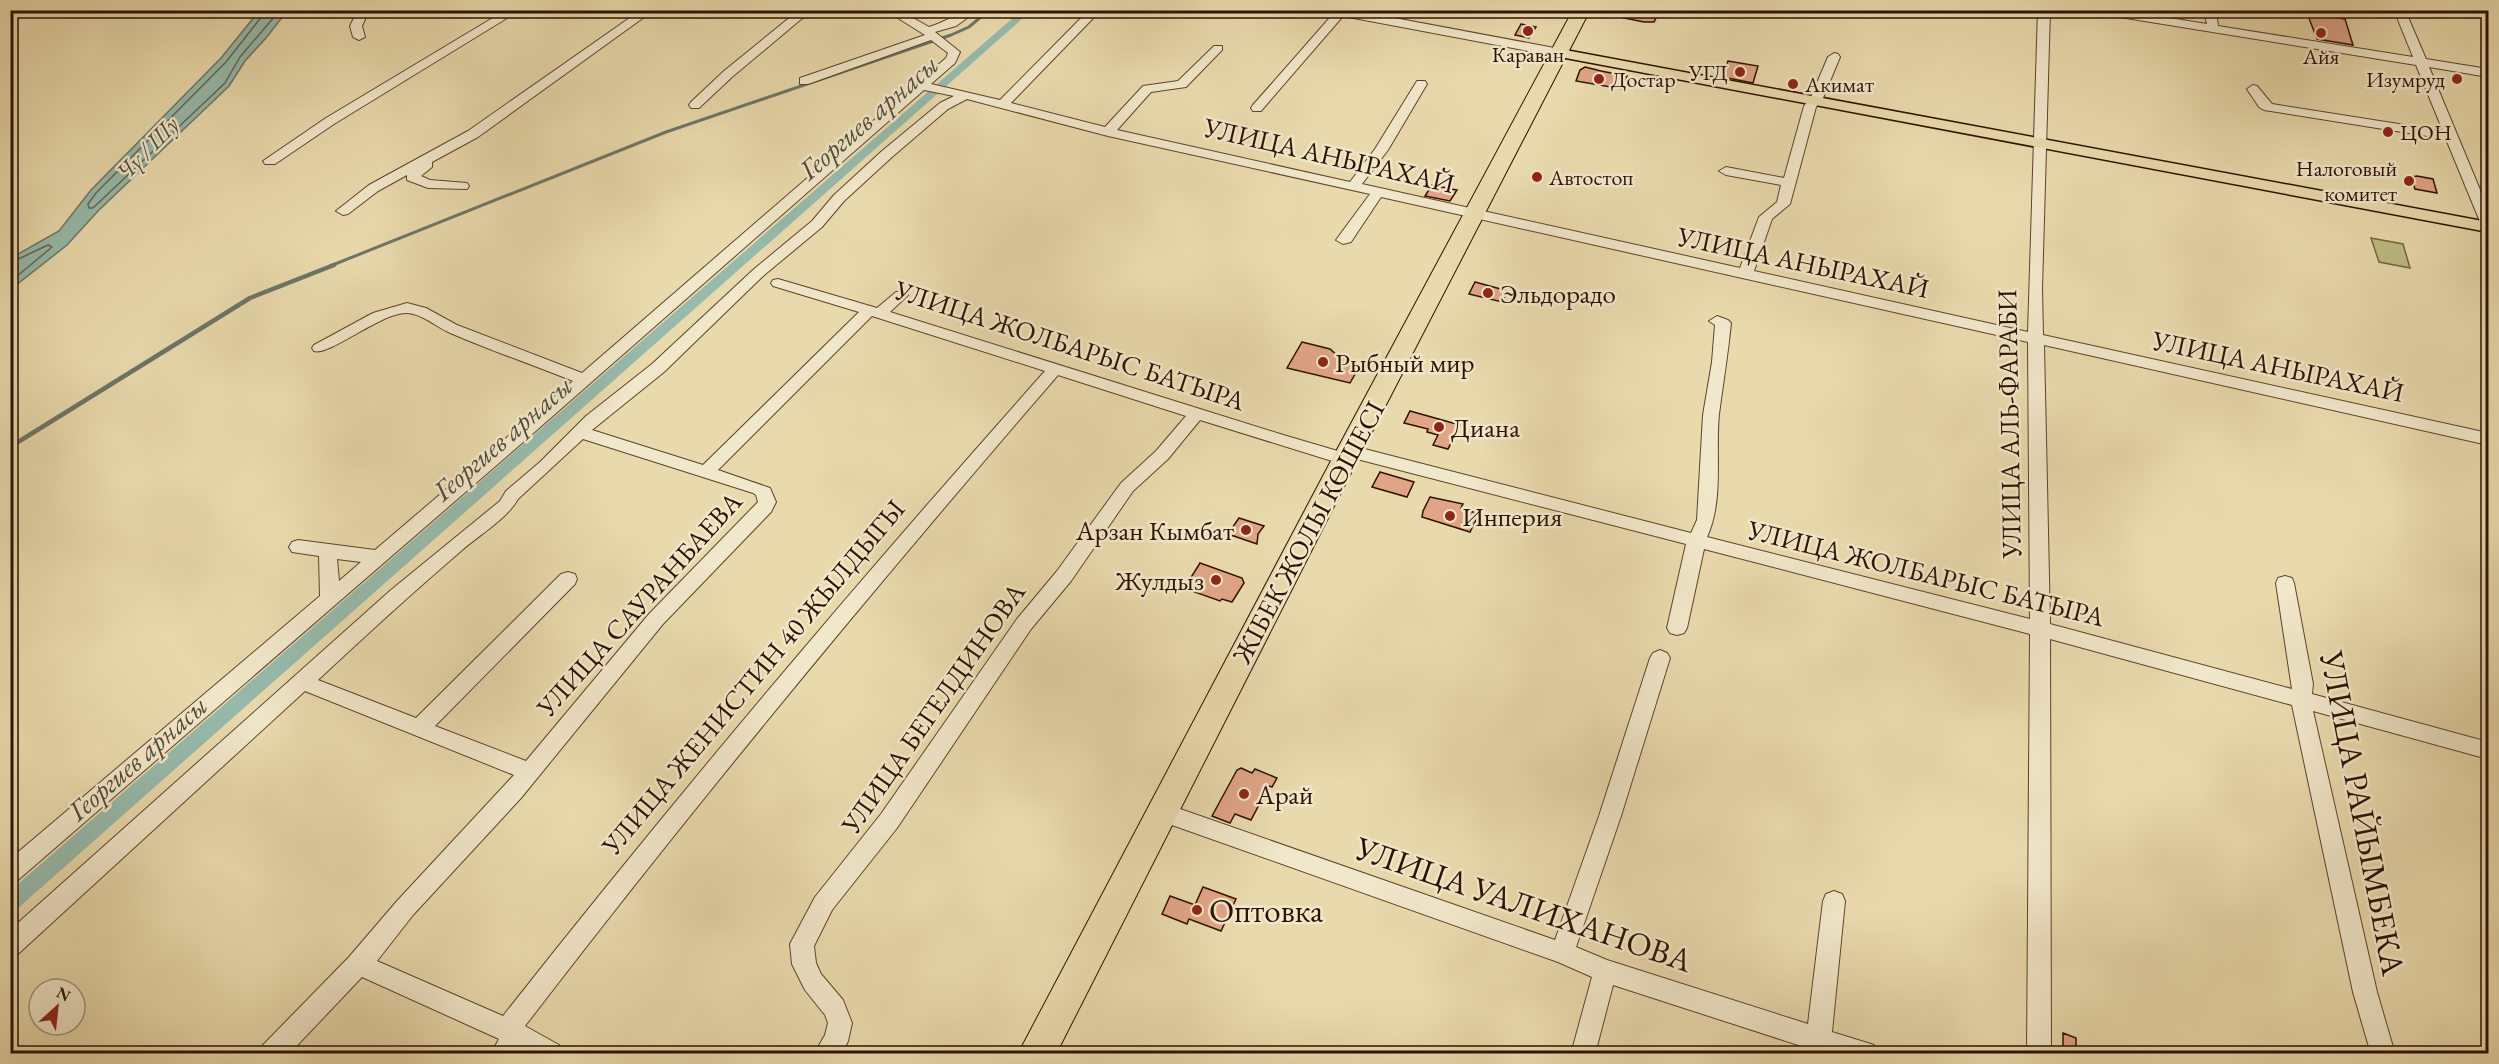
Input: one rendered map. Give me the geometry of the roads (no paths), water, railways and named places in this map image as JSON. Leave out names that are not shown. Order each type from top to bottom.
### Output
[{"type":"highway","name":"ЖІБЕК ЖОЛЫ КӨШЕСІ","points":[[1036,1053],[1347,455],[1582,10]]},
{"type":"main road","points":[[1560,53],[2488,226]]},
{"type":"street","points":[[359,37],[356,26],[364,10]]},
{"type":"street","points":[[270,161],[330,121],[515,10]]},
{"type":"street","points":[[343,211],[408,168],[435,156],[473,134],[649,10]]},
{"type":"street","points":[[695,105],[728,74],[807,10]]},
{"type":"street","points":[[10,873],[927,87],[951,60],[954,52],[930,33],[890,10]]},
{"type":"street","points":[[804,81],[952,24],[973,10]]},
{"type":"street","points":[[1003,104],[1096,10]]},
{"type":"street","name":"УЛИЦА АЛЬ-ФАРАБИ","points":[[2039,1053],[2040,629],[2035,339],[2044,10]]},
{"type":"street","points":[[2095,10],[2488,73]]},
{"type":"street","points":[[2210,10],[2213,29]]},
{"type":"street","points":[[2399,10],[2488,226]]},
{"type":"street","points":[[1257,108],[1338,11],[1560,53]]},
{"type":"street","name":"УЛИЦА АНЫРАХАЙ","points":[[1108,132],[1147,90],[1155,86],[1177,87],[1218,48]]},
{"type":"street","points":[[1745,275],[1766,217],[1783,204],[1813,101],[1834,57]]},
{"type":"street","points":[[1353,187],[1381,150],[1421,84]]},
{"type":"street","name":"УЛИЦА АНЫРАХАЙ","points":[[927,87],[1003,104],[1108,132],[2488,439]]},
{"type":"street","points":[[2253,89],[2263,104],[2268,107],[2451,136]]},
{"type":"street","points":[[10,946],[398,595],[506,505],[512,495],[580,432],[657,368],[828,212],[839,198],[944,106],[962,94]]},
{"type":"street","points":[[435,156],[412,177],[428,184],[462,186]]},
{"type":"street","points":[[1726,171],[1790,183]]},
{"type":"street","points":[[1343,240],[1346,239],[1378,192]]},
{"type":"street","name":"УЛИЦА ЖОЛБАРЫС БАТЫРА","points":[[778,283],[875,311],[1196,415],[2040,629],[2488,750]]},
{"type":"street","name":"УЛИЦА САУРАНБАЕВА","points":[[706,471],[875,311],[901,295]]},
{"type":"street","points":[[320,348],[338,336],[378,316],[407,308],[422,311],[452,328],[584,379]]},
{"type":"street","points":[[1677,628],[1696,542],[1706,520],[1711,416],[1720,362],[1723,323],[1717,321]]},
{"type":"street","name":"УЛИЦА ЖЕНИСТИН 40 ЖЫЛДЫГЫ","points":[[510,1039],[640,859],[920,523],[1054,370]]},
{"type":"street","name":"УЛИЦА БЕГЕЛДИНОВА","points":[[826,1053],[836,1041],[840,1023],[834,1008],[813,982],[804,964],[802,944],[816,922],[823,904],[889,821],[1024,624],[1064,576],[1126,487],[1162,455],[1196,415]]},
{"type":"street","name":"УЛИЦА САУРАНБАЕВА","points":[[272,1053],[357,964],[412,900],[513,792],[528,771],[656,619],[765,508],[767,498],[759,489],[580,432]]},
{"type":"street","points":[[298,547],[378,557]]},
{"type":"street","points":[[328,551],[330,599]]},
{"type":"street","points":[[419,729],[568,579]]},
{"type":"street","name":"УЛИЦА РАЙЫМБЕКА","points":[[2285,583],[2303,684],[2301,701],[2365,992],[2383,1053]]},
{"type":"street","points":[[1562,953],[1621,784],[1660,658]]},
{"type":"street","points":[[302,682],[528,771]]},
{"type":"street","name":"УЛИЦА УАЛИХАНОВА","points":[[1163,812],[1562,953],[1605,971],[1865,1053]]},
{"type":"street","points":[[1821,1039],[1821,1010],[1834,901]]},
{"type":"street","points":[[357,964],[510,1039],[550,1053]]},
{"type":"street","points":[[1583,1053],[1605,971]]},
{"type":"water","name":"Чү / Шу","points":[[259,11],[287,11],[245,61],[229,86],[99,210],[67,245],[11,289],[11,258],[59,231],[91,190],[221,58]]},
{"type":"waterway","points":[[330,266],[666,132],[951,35],[969,27],[989,10]]},
{"type":"waterway","name":"Георгиев арнасы","points":[[10,903],[1028,10]]},
{"type":"waterway","points":[[10,447],[250,298],[334,265]]},
{"type":"place","name":"Караван","points":[[1528,31]]},
{"type":"place","name":"Айя","points":[[2321,33]]},
{"type":"place","name":"УГД","points":[[1740,72]]},
{"type":"place","name":"Достар","points":[[1599,79]]},
{"type":"place","name":"Изумруд","points":[[2457,79]]},
{"type":"place","name":"Акимат","points":[[1793,84]]},
{"type":"place","name":"ЦОН","points":[[2388,132]]},
{"type":"place","name":"Автостоп","points":[[1537,177]]},
{"type":"place","name":"Налоговый комитет","points":[[2409,181]]},
{"type":"place","name":"Эльдорадо","points":[[1488,293]]},
{"type":"place","name":"Рыбный мир","points":[[1323,362]]},
{"type":"place","name":"Диана","points":[[1439,427]]},
{"type":"place","name":"Инперия","points":[[1450,516]]},
{"type":"place","name":"Арзан Кымбат","points":[[1246,530]]},
{"type":"place","name":"Жулдыз","points":[[1216,580]]},
{"type":"place","name":"Арай","points":[[1244,794]]},
{"type":"place","name":"Оптовка","points":[[1197,910]]}]
